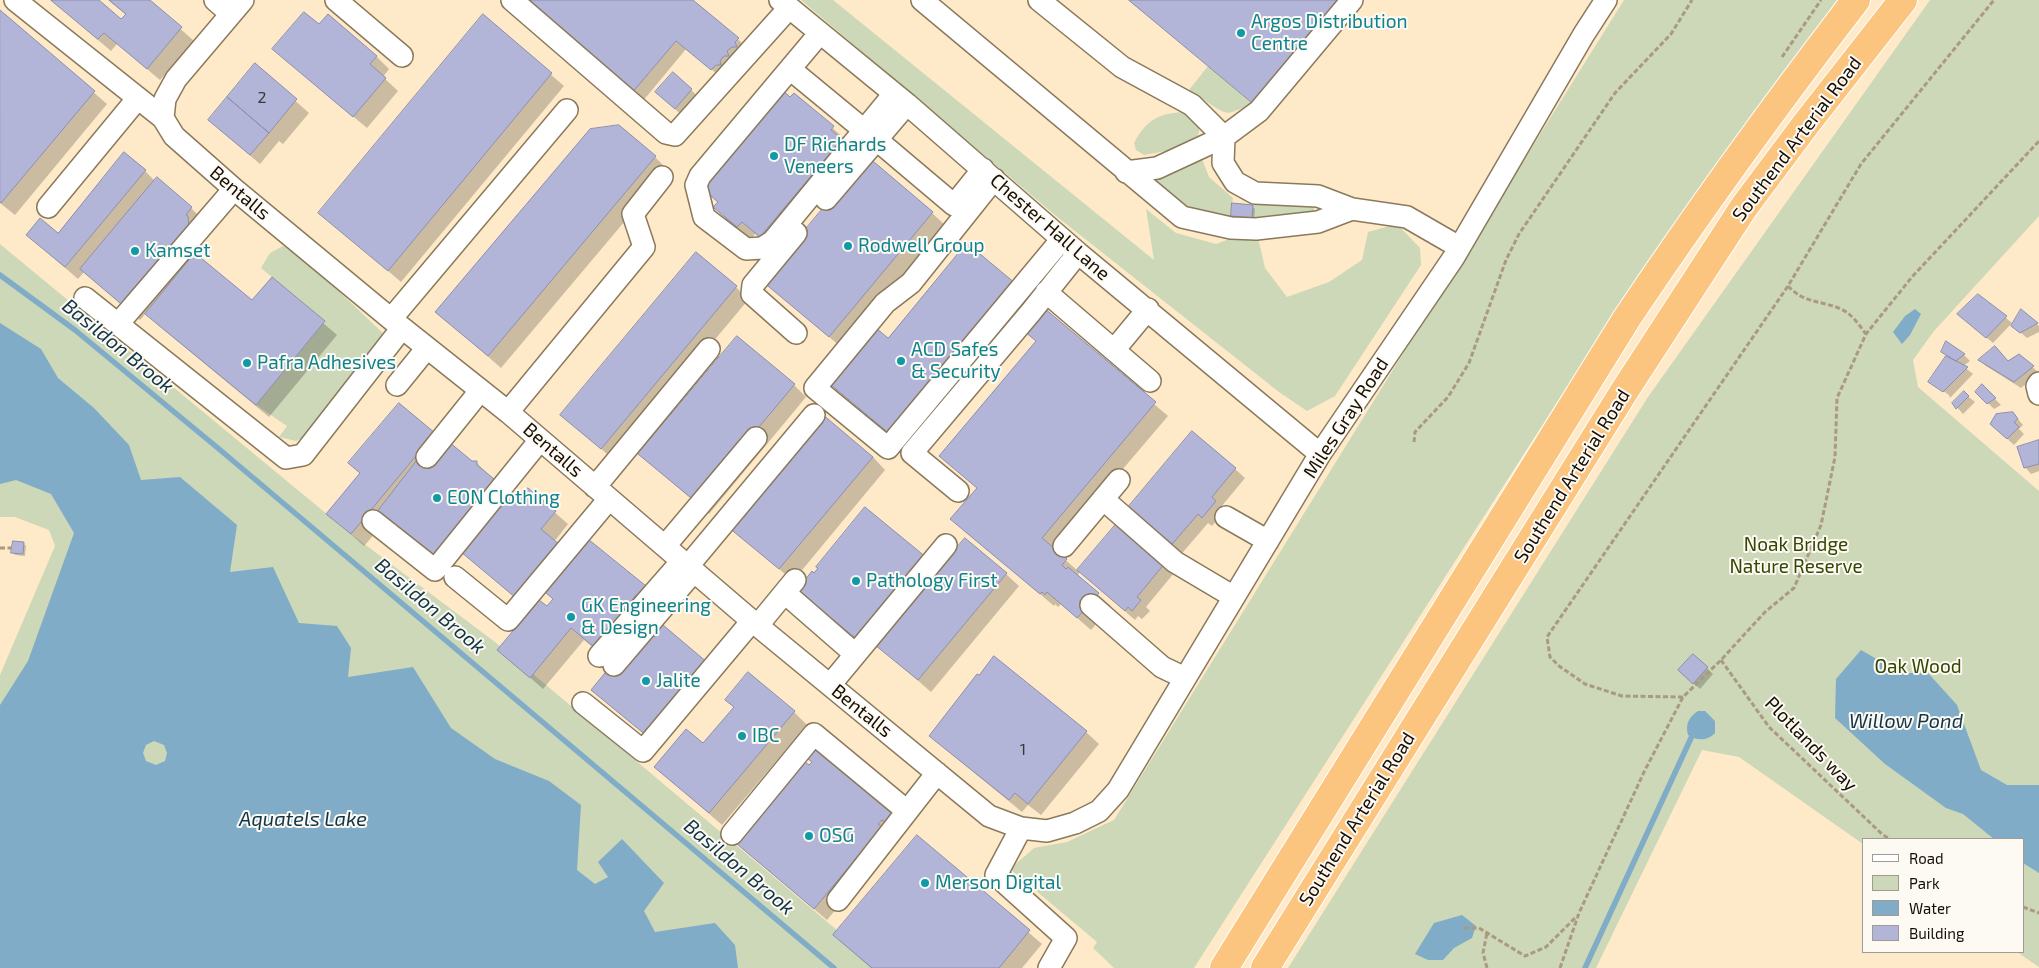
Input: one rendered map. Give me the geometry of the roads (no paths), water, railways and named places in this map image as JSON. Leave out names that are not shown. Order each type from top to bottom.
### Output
[{"type":"highway","name":"Southend Arterial Road","points":[[1224,968],[1627,318],[1699,210],[1779,100],[1856,0]]},
{"type":"highway","name":"Southend Arterial Road","points":[[1265,968],[1624,390],[1728,232],[1806,124],[1903,0]]},
{"type":"street","name":"Bentalls","points":[[15,0],[163,118],[174,136],[234,189],[397,324],[508,412],[755,623],[989,816],[1021,828],[1047,831],[1075,824]]},
{"type":"street","points":[[163,118],[165,99],[176,79],[237,7],[215,0]]},
{"type":"street","points":[[336,0],[402,56]]},
{"type":"street","points":[[512,0],[666,134],[675,135],[785,4]]},
{"type":"street","points":[[922,0],[1182,217],[1231,228],[1256,229],[1318,222],[1352,209]]},
{"type":"street","points":[[1039,0],[1122,67],[1192,105],[1224,137],[1222,163],[1235,182],[1255,193],[1318,196],[1352,209],[1407,216],[1459,248]]},
{"type":"street","points":[[1126,172],[1157,168],[1224,137],[1259,111],[1352,0]]},
{"type":"street","name":"Miles Gray Road","points":[[1075,824],[1099,811],[1118,790],[1320,454],[1459,248],[1579,42],[1606,0]]},
{"type":"street","name":"Chester Hall Lane","points":[[785,4],[900,99],[1078,253],[1148,309],[1320,454]]},
{"type":"street","points":[[820,33],[700,176],[696,185],[704,217],[746,248],[762,248],[773,241],[870,135]]},
{"type":"street","points":[[790,69],[954,205],[988,174]]},
{"type":"street","points":[[48,206],[138,98]]},
{"type":"street","points":[[796,333],[752,294],[753,285],[900,99]]},
{"type":"street","points":[[85,298],[286,458],[303,456],[397,324],[567,110]]},
{"type":"street","points":[[988,174],[910,283],[885,303],[815,388],[888,448],[1062,238]]},
{"type":"street","points":[[508,412],[644,247],[633,214],[662,177]]},
{"type":"street","points":[[118,324],[234,189]]},
{"type":"street","points":[[958,491],[912,453],[1078,253]]},
{"type":"street","points":[[1046,292],[1150,380]]},
{"type":"street","points":[[1114,350],[1148,309]]},
{"type":"street","points":[[397,385],[427,348]]},
{"type":"street","points":[[455,577],[508,620],[708,349]]},
{"type":"street","points":[[427,457],[480,391]]},
{"type":"street","points":[[607,661],[814,414]]},
{"type":"street","points":[[665,546],[756,438]]},
{"type":"street","points":[[512,497],[545,444]]},
{"type":"street","points":[[372,521],[435,570],[545,444]]},
{"type":"street","points":[[1064,546],[1119,480]]},
{"type":"street","points":[[1103,499],[1176,562],[1234,597]]},
{"type":"street","points":[[1226,517],[1268,541]]},
{"type":"street","points":[[830,685],[946,545]]},
{"type":"street","points":[[583,703],[643,751],[755,623],[790,587],[856,654]]},
{"type":"street","points":[[1091,606],[1162,667],[1185,678]]},
{"type":"street","points":[[732,834],[814,734],[907,811]]},
{"type":"street","points":[[838,900],[937,772]]},
{"type":"street","points":[[1021,828],[996,875],[1066,938],[1049,968]]},
{"type":"water","points":[[1915,309],[1921,314],[1910,335],[1902,344],[1893,332],[1905,316]]},
{"type":"water","name":"Aquatels Lake","points":[[0,323],[41,349],[58,378],[94,408],[129,445],[141,480],[180,477],[237,525],[230,572],[273,567],[299,623],[337,626],[351,648],[348,677],[413,667],[451,728],[495,759],[549,781],[581,805],[577,870],[595,884],[608,877],[598,862],[622,839],[664,883],[644,911],[655,932],[715,923],[735,945],[738,968],[0,968],[0,705],[28,661],[74,533],[51,494],[16,480],[0,484]],"holes":[[[154,741],[164,745],[167,753],[165,761],[156,765],[146,761],[143,753],[146,745]]]},
{"type":"water","name":"Willow Pond","points":[[1861,650],[1901,673],[1928,673],[1957,705],[1981,770],[2007,785],[2039,785],[2039,873],[2024,864],[2024,838],[1993,838],[1963,814],[1946,808],[1885,764],[1835,718],[1836,679]]},
{"type":"water","points":[[1698,711],[1705,711],[1715,721],[1715,733],[1705,739],[1698,739],[1688,735],[1688,721]]},
{"type":"water","points":[[1462,915],[1476,926],[1472,938],[1454,948],[1443,960],[1428,960],[1415,954],[1434,923]]},
{"type":"waterway","name":"Basildon Brook","points":[[0,275],[75,330],[219,449],[834,968]]},
{"type":"waterway","points":[[1585,968],[1691,738]]},
{"type":"place","name":"Argos Distribution Centre","points":[[1241,33]]},
{"type":"place","name":"DF Richards Veneers","points":[[774,156]]},
{"type":"place","name":"Rodwell Group","points":[[848,246]]},
{"type":"place","name":"Kamset","points":[[135,251]]},
{"type":"place","name":"ACD Safes & Security","points":[[901,361]]},
{"type":"place","name":"Pafra Adhesives","points":[[247,363]]},
{"type":"place","name":"EON Clothing","points":[[437,498]]},
{"type":"place","name":"Pathology First","points":[[856,581]]},
{"type":"place","name":"GK Engineering & Design","points":[[571,617]]},
{"type":"place","name":"Jalite","points":[[646,681]]},
{"type":"place","name":"IBC","points":[[742,736]]},
{"type":"place","name":"OSG","points":[[809,836]]},
{"type":"place","name":"Merson Digital","points":[[925,883]]},
{"type":"park label","name":"Noak Bridge Nature Reserve","points":[[1796,556]]},
{"type":"park label","name":"Oak Wood","points":[[1918,667]]}]
